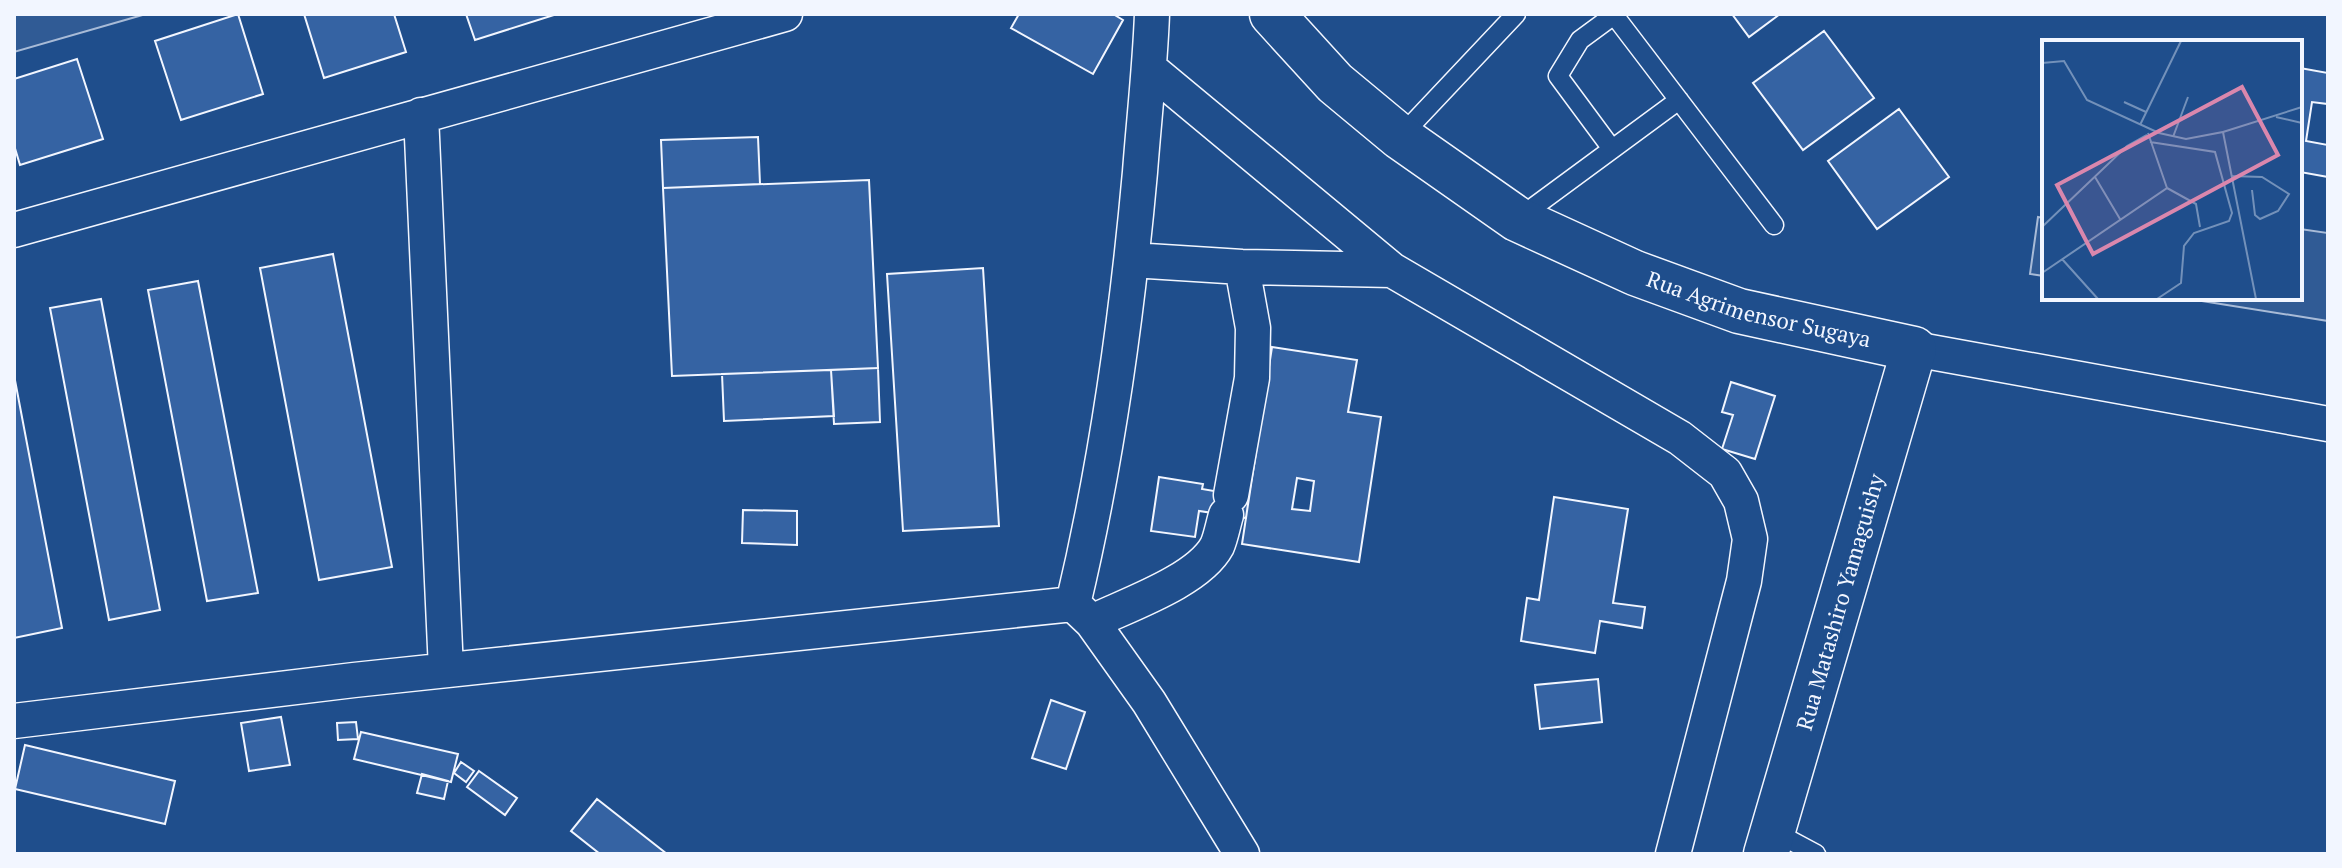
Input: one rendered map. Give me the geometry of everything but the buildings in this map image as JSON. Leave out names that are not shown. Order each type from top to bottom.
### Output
[{"type":"main road","name":"Rua Agrimensor Sugaya","points":[[1272,14],[1335,83],[1400,137],[1517,219],[1635,273],[1739,311],[1914,349]]},
{"type":"main road","name":"Rua Matashiro Yamaguishy","points":[[1770,843],[1914,349]]},
{"type":"street","points":[[14,230],[785,14]]},
{"type":"street","points":[[1152,14],[1150,69],[1132,260],[1096,499],[1083,613],[1149,702],[1242,854]]},
{"type":"street","points":[[1150,69],[1392,270],[1680,438],[1725,473],[1741,501],[1750,539],[1744,581],[1673,854]]},
{"type":"street","points":[[421,115],[446,670]]},
{"type":"street","points":[[1132,260],[1242,267],[1392,270]]},
{"type":"street","points":[[14,721],[446,670],[1083,613],[1195,570],[1217,545],[1229,505],[1252,378],[1253,328],[1242,267]]},
{"type":"street","name":"Rua Agrimensor Sugaya","points":[[1914,349],[2328,424]]},
{"type":"lane","points":[[1400,137],[1516,14]]},
{"type":"lane","points":[[1612,149],[1558,76],[1580,40],[1614,15],[1774,225]]},
{"type":"lane","points":[[1517,219],[1679,100]]},
{"type":"lane","points":[[1770,843],[1816,854]]},
{"type":"shaded area","points":[[14,14],[146,14],[14,52]]},
{"type":"shaded area","points":[[2038,217],[2042,218],[2042,276],[2030,274]]},
{"type":"shaded area","points":[[2302,229],[2328,233],[2328,321],[2196,300],[2302,300]]}]
